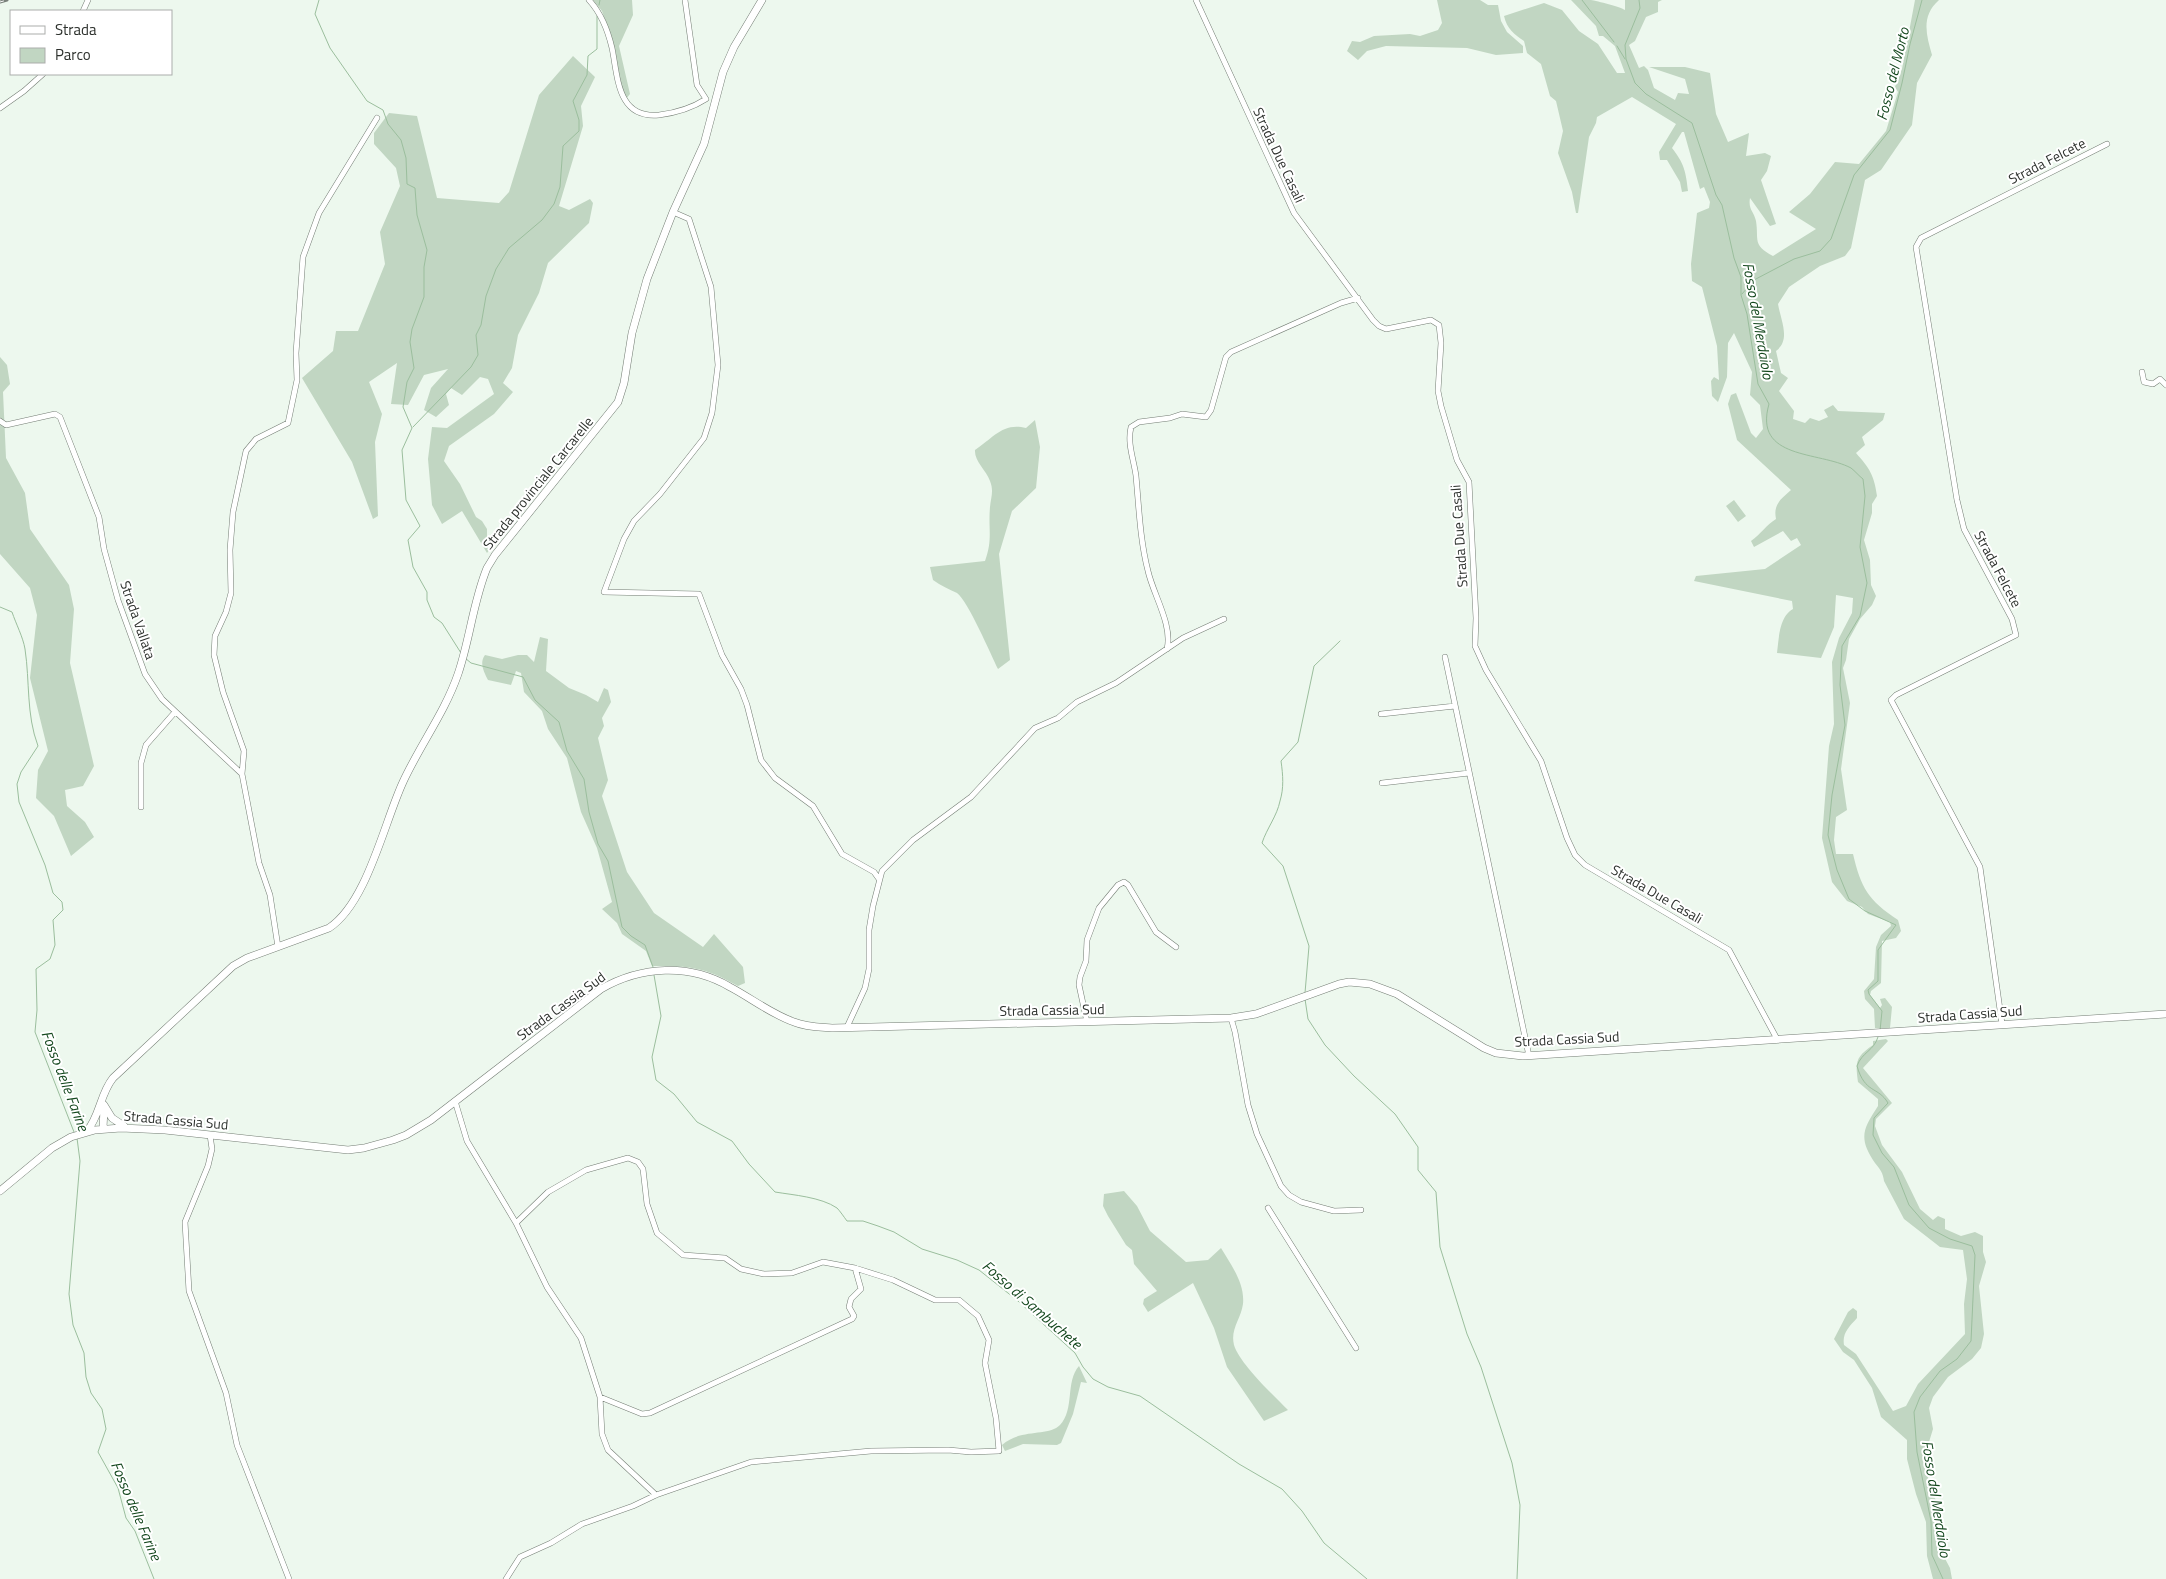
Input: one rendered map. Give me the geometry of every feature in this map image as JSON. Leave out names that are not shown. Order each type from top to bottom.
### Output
[{"type":"main road","name":"Strada provinciale Carcarelle","points":[[101,1108],[103,1096],[113,1078],[233,966],[246,958],[329,928],[337,923],[348,909],[366,875],[403,782],[454,684],[468,641],[482,581],[495,555],[618,402],[624,382],[632,333],[646,279],[673,212],[704,144],[714,99],[728,60],[762,0]]},
{"type":"main road","name":"Strada Cassia Sud","points":[[0,1191],[37,1158],[71,1137],[104,1128],[129,1128],[210,1135],[329,1149],[364,1148],[406,1135],[431,1120],[601,989],[624,978],[653,971],[680,970],[706,976],[796,1023],[808,1026],[847,1027],[1230,1018],[1256,1014],[1338,984],[1360,982],[1397,994],[1484,1048],[1503,1054],[1529,1056],[2166,1014]]},
{"type":"main road","points":[[101,1108],[112,1118],[129,1128]]},
{"type":"main road","points":[[101,1108],[104,1128]]},
{"type":"main road","points":[[83,1133],[101,1108]]},
{"type":"street","points":[[589,0],[600,12],[612,48],[618,84],[629,106],[640,114],[652,116],[688,109],[706,99],[714,99]]},
{"type":"street","points":[[685,0],[698,85],[706,99]]},
{"type":"street","name":"Strada Due Casali","points":[[1196,0],[1294,214],[1373,320],[1379,326],[1386,329],[1431,320],[1439,325],[1441,337],[1438,375],[1440,398],[1457,460],[1469,482],[1475,646],[1486,670],[1541,761],[1554,804],[1575,855],[1585,865],[1729,950],[1777,1039]]},
{"type":"street","points":[[0,108],[42,75]]},
{"type":"street","points":[[278,947],[270,895],[259,863],[242,774],[244,751],[223,692],[214,655],[215,636],[226,612],[231,593],[230,550],[233,512],[246,451],[256,439],[288,423],[297,380],[296,354],[303,256],[320,213],[378,118]]},
{"type":"street","name":"Strada Felcete","points":[[2002,1024],[1980,867],[1891,700],[1896,695],[2016,635],[2012,619],[1964,528],[1959,508],[1916,247],[1921,238],[2107,144]]},
{"type":"street","points":[[673,212],[689,219],[711,287],[718,365],[712,413],[704,438],[660,494],[634,522],[624,539],[604,592],[699,594],[722,655],[744,697],[761,760],[775,778],[813,806],[842,854],[874,872],[879,879]]},
{"type":"street","points":[[1167,649],[1168,638],[1160,604],[1148,572],[1140,530],[1136,475],[1131,452],[1131,427],[1139,422],[1170,418],[1182,414],[1206,417],[1211,410],[1226,357],[1231,352],[1341,302],[1358,298]]},
{"type":"street","points":[[2142,372],[2144,382],[2153,384],[2160,379],[2166,385]]},
{"type":"street","name":"Strada Vallata","points":[[0,422],[6,424],[55,414],[60,417],[98,517],[113,583],[145,674],[162,699],[242,774]]},
{"type":"street","points":[[847,1027],[865,988],[870,969],[869,930],[882,872],[913,840],[970,797],[1035,728],[1058,718],[1078,702],[1116,683],[1190,634],[1224,620]]},
{"type":"street","points":[[1445,657],[1529,1056]]},
{"type":"street","points":[[1381,714],[1455,706]]},
{"type":"street","points":[[140,807],[142,763],[146,745],[175,712]]},
{"type":"street","points":[[1382,783],[1469,773]]},
{"type":"street","points":[[1087,1022],[1079,985],[1081,971],[1086,961],[1087,940],[1099,908],[1118,885],[1124,882],[1156,932],[1176,947]]},
{"type":"street","points":[[1230,1018],[1236,1032],[1248,1105],[1257,1134],[1281,1186],[1290,1196],[1301,1202],[1334,1210],[1361,1210]]},
{"type":"street","points":[[456,1101],[467,1141],[516,1223],[547,1287],[581,1338],[600,1397],[602,1434],[608,1450],[656,1495]]},
{"type":"street","points":[[210,1135],[212,1149],[208,1166],[185,1222],[189,1292],[226,1393],[237,1446],[289,1579]]},
{"type":"street","points":[[506,1579],[520,1557],[531,1550],[551,1543],[582,1524],[633,1506],[656,1495],[750,1462],[871,1451],[948,1450],[970,1452],[999,1450],[996,1418],[986,1363],[989,1340],[978,1316],[959,1300],[935,1300],[893,1280],[855,1268],[823,1262],[792,1273],[764,1274],[741,1269],[724,1258],[683,1256],[656,1233],[648,1210],[643,1169],[638,1162],[628,1158],[586,1170],[579,1174],[548,1192],[516,1223]]},
{"type":"street","points":[[1268,1208],[1356,1348]]},
{"type":"street","points":[[600,1397],[642,1414],[650,1413],[852,1319],[854,1316],[849,1307],[851,1299],[862,1289],[855,1268]]},
{"type":"green space","points":[[593,0],[632,0],[633,15],[619,46],[630,94],[626,99],[616,69],[615,49],[602,11]]},
{"type":"green space","points":[[1437,0],[1480,0],[1488,5],[1498,5],[1501,21],[1507,32],[1523,46],[1523,53],[1496,55],[1467,48],[1386,46],[1367,51],[1358,60],[1347,51],[1352,41],[1360,42],[1374,36],[1410,34],[1420,36],[1438,30],[1442,23]]},
{"type":"green space","points":[[1571,0],[1591,0],[1625,10],[1625,0],[1662,0],[1658,2],[1658,12],[1646,17],[1635,41],[1629,45],[1639,68],[1644,66],[1648,70],[1654,88],[1675,100],[1678,93],[1689,94],[1685,79],[1649,67],[1685,67],[1710,73],[1716,114],[1728,142],[1749,133],[1746,156],[1765,153],[1771,156],[1767,171],[1761,180],[1776,224],[1770,226],[1750,198],[1750,208],[1756,221],[1759,245],[1773,256],[1816,229],[1789,212],[1810,194],[1835,162],[1859,164],[1886,131],[1898,92],[1895,87],[1902,69],[1915,0],[1939,0],[1929,12],[1927,19],[1926,26],[1932,55],[1917,83],[1912,125],[1881,170],[1865,180],[1851,248],[1845,256],[1820,266],[1789,287],[1778,304],[1784,336],[1781,347],[1776,351],[1781,373],[1788,378],[1779,391],[1794,411],[1793,419],[1805,423],[1810,418],[1819,421],[1828,417],[1824,410],[1833,405],[1838,411],[1885,413],[1883,420],[1862,437],[1865,445],[1856,453],[1871,473],[1877,496],[1872,504],[1872,513],[1864,540],[1870,560],[1871,585],[1876,596],[1849,639],[1843,668],[1850,703],[1841,769],[1847,810],[1836,817],[1834,840],[1836,854],[1853,854],[1859,876],[1867,892],[1879,906],[1898,920],[1901,931],[1896,938],[1882,941],[1881,983],[1871,991],[1870,995],[1880,1008],[1882,1005],[1880,999],[1885,998],[1892,1007],[1890,1028],[1875,1028],[1874,1009],[1865,999],[1864,991],[1874,979],[1876,947],[1881,935],[1891,926],[1890,922],[1868,914],[1862,907],[1847,901],[1832,882],[1822,838],[1829,746],[1834,724],[1832,662],[1839,638],[1852,613],[1853,598],[1836,595],[1834,627],[1821,658],[1777,653],[1780,628],[1785,617],[1793,609],[1792,601],[1694,581],[1696,576],[1765,569],[1801,545],[1797,538],[1791,541],[1783,531],[1754,547],[1751,541],[1776,519],[1777,506],[1781,499],[1791,490],[1737,440],[1728,404],[1731,395],[1736,393],[1751,433],[1756,438],[1763,429],[1760,405],[1750,395],[1752,372],[1734,333],[1728,343],[1727,377],[1718,402],[1712,396],[1711,381],[1714,377],[1719,380],[1717,346],[1702,287],[1692,281],[1691,264],[1697,213],[1709,208],[1710,202],[1704,187],[1700,189],[1684,132],[1682,132],[1672,148],[1682,163],[1685,173],[1688,191],[1682,192],[1680,182],[1667,160],[1660,160],[1659,152],[1676,124],[1632,97],[1597,117],[1589,137],[1578,213],[1576,213],[1572,192],[1558,153],[1563,131],[1556,101],[1550,96],[1541,64],[1527,53],[1524,41],[1511,31],[1504,16],[1544,3],[1562,10],[1579,31],[1598,44],[1617,73],[1625,73],[1615,46],[1603,36],[1599,36],[1596,26]]},
{"type":"green space","points":[[573,56],[595,77],[581,106],[583,126],[559,206],[569,210],[590,199],[593,203],[589,223],[548,263],[539,293],[518,335],[512,368],[503,383],[513,392],[494,414],[449,446],[444,461],[460,484],[476,517],[482,521],[487,529],[487,537],[493,545],[487,553],[462,511],[442,524],[432,505],[428,459],[432,427],[447,428],[494,394],[488,379],[480,377],[462,395],[451,388],[446,394],[449,405],[436,417],[424,410],[431,388],[448,369],[424,375],[408,405],[391,404],[397,363],[369,382],[382,414],[375,442],[378,516],[373,519],[352,462],[302,378],[333,351],[336,331],[358,331],[385,264],[380,232],[400,186],[396,168],[374,144],[374,133],[389,113],[417,116],[437,198],[499,203],[509,192],[539,95]]},
{"type":"green space","points":[[0,357],[7,365],[10,384],[3,392],[6,458],[25,493],[30,529],[69,585],[74,609],[70,663],[94,766],[83,786],[65,790],[67,806],[85,822],[94,837],[71,856],[54,816],[36,798],[38,770],[48,751],[30,678],[37,615],[30,588],[0,554]]},
{"type":"green space","points":[[1035,420],[1040,447],[1036,488],[1012,511],[999,554],[1010,660],[998,669],[962,598],[957,593],[933,580],[930,567],[985,561],[990,540],[992,488],[988,477],[976,458],[975,450],[1005,429],[1011,427],[1026,428]]},
{"type":"green space","points":[[1734,500],[1746,516],[1738,522],[1726,506]]},
{"type":"green space","points":[[540,637],[548,639],[546,671],[569,688],[598,702],[604,688],[608,690],[611,702],[602,718],[604,726],[598,738],[608,780],[602,796],[627,872],[654,913],[703,947],[714,934],[743,967],[745,983],[738,986],[706,971],[687,967],[652,966],[646,951],[622,934],[617,923],[602,909],[612,902],[597,848],[581,812],[567,758],[548,729],[542,711],[524,692],[521,673],[516,671],[511,685],[488,680],[483,668],[482,661],[485,655],[502,659],[527,655],[534,662]]},
{"type":"green space","points":[[1886,1039],[1888,1041],[1863,1068],[1892,1103],[1876,1119],[1875,1126],[1882,1145],[1902,1172],[1920,1209],[1933,1220],[1938,1216],[1945,1219],[1945,1229],[1961,1236],[1975,1232],[1983,1236],[1983,1252],[1986,1262],[1979,1286],[1984,1334],[1981,1348],[1972,1359],[1948,1377],[1933,1397],[1929,1408],[1933,1429],[1925,1455],[1925,1467],[1932,1492],[1943,1515],[1942,1553],[1950,1568],[1952,1579],[1933,1579],[1927,1556],[1926,1522],[1907,1459],[1907,1440],[1881,1417],[1872,1388],[1854,1360],[1843,1352],[1834,1339],[1848,1312],[1853,1308],[1857,1311],[1857,1318],[1845,1334],[1844,1345],[1856,1354],[1893,1411],[1906,1406],[1918,1384],[1965,1334],[1964,1304],[1967,1279],[1963,1250],[1940,1247],[1904,1219],[1884,1181],[1881,1171],[1866,1147],[1866,1128],[1878,1106],[1878,1099],[1858,1082],[1857,1064],[1860,1056],[1873,1045],[1873,1041]]},
{"type":"green space","points":[[1124,1191],[1137,1206],[1150,1231],[1186,1262],[1208,1260],[1221,1248],[1242,1289],[1242,1309],[1233,1334],[1237,1353],[1266,1388],[1288,1410],[1264,1421],[1227,1367],[1214,1328],[1193,1283],[1148,1312],[1143,1304],[1144,1299],[1157,1291],[1134,1264],[1132,1250],[1126,1245],[1103,1206],[1104,1194]]},
{"type":"green space","points":[[1079,1366],[1087,1383],[1081,1382],[1073,1414],[1061,1443],[1057,1445],[1023,1444],[1005,1451],[1002,1445],[1017,1436],[1049,1431],[1060,1425],[1065,1419],[1072,1380]]},
{"type":"waterway","name":"Fosso di Sambuchete","points":[[319,0],[315,14],[330,48],[367,101],[383,110],[388,124],[401,140],[406,158],[407,184],[415,188],[417,215],[427,250],[424,267],[424,297],[412,329],[410,342],[414,368],[407,382],[403,407],[412,428],[402,450],[406,500],[420,526],[408,540],[413,567],[427,592],[427,600],[434,617],[442,623],[461,653]]},
{"type":"waterway","points":[[599,5],[600,0]]},
{"type":"waterway","points":[[1582,0],[1614,42]]},
{"type":"waterway","name":"Fosso del Merdaiolo","points":[[1639,0],[1640,8],[1625,45],[1626,59],[1635,83],[1646,94],[1692,123],[1716,195],[1722,205],[1734,258],[1741,277],[1741,295],[1747,314],[1758,384],[1769,404],[1767,422],[1771,435],[1779,444],[1792,451],[1851,468],[1863,479],[1865,496],[1860,547],[1867,583],[1860,616],[1842,646],[1840,685],[1845,725],[1832,795],[1828,835],[1837,870],[1849,899],[1865,911],[1896,925],[1878,950],[1878,981],[1868,990],[1882,1011],[1880,1031]]},
{"type":"waterway","name":"Fosso del Morto","points":[[1742,294],[1754,280],[1794,259],[1820,251],[1831,239],[1854,175],[1890,130],[1922,0]]},
{"type":"waterway","points":[[413,427],[471,367],[478,355],[476,335],[481,325],[486,296],[496,269],[509,248],[542,220],[554,204],[560,187],[563,146],[579,131],[579,120],[573,101],[587,75],[588,56],[597,49],[597,16]]},
{"type":"waterway","points":[[1617,46],[1625,59]]},
{"type":"waterway","name":"Fosso delle Farine","points":[[0,607],[12,612],[24,644],[30,710],[38,746],[21,772],[17,784],[19,802],[45,865],[53,893],[62,902],[63,910],[53,920],[55,945],[50,959],[36,969],[37,1010],[35,1032],[74,1132]]},
{"type":"waterway","points":[[1305,993],[1309,946],[1283,866],[1262,843],[1277,812],[1281,796],[1283,781],[1281,761],[1298,742],[1314,666],[1340,641]]},
{"type":"waterway","name":"Fosso di Sambuchete","points":[[465,658],[471,663],[523,677],[535,700],[559,722],[567,751],[584,779],[589,812],[598,844],[608,861],[622,927],[631,936],[645,945],[653,967]]},
{"type":"waterway","name":"Fosso di Sambuchete","points":[[654,975],[661,1016],[652,1057],[656,1080],[674,1094],[697,1122],[732,1141],[749,1164],[775,1192],[823,1201],[837,1208],[847,1221],[863,1221],[878,1226],[894,1232],[922,1249],[957,1260],[979,1270],[1018,1301],[1075,1353],[1093,1379],[1108,1387],[1140,1396],[1239,1464],[1282,1489],[1302,1511],[1324,1543],[1367,1579]]},
{"type":"waterway","points":[[1305,999],[1308,1019],[1325,1045],[1354,1076],[1395,1114],[1418,1147],[1418,1170],[1436,1192],[1440,1247],[1467,1334],[1481,1367],[1512,1463],[1520,1505],[1517,1579]]},
{"type":"waterway","name":"Fosso del Merdaiolo","points":[[1878,1037],[1857,1066],[1860,1075],[1868,1086],[1880,1094],[1888,1103],[1874,1118],[1873,1135],[1882,1153],[1894,1167],[1909,1205],[1929,1228],[1950,1239],[1972,1246],[1975,1255],[1971,1341],[1957,1359],[1940,1371],[1920,1397],[1914,1412],[1917,1452],[1931,1521],[1932,1555],[1943,1579]]},
{"type":"waterway","name":"Fosso delle Farine","points":[[77,1138],[80,1161],[69,1294],[73,1325],[84,1353],[86,1377],[91,1393],[102,1409],[106,1429],[98,1452],[118,1488],[126,1518],[135,1531],[154,1579]]},
{"type":"railway","points":[[0,2],[7,0]]}]
